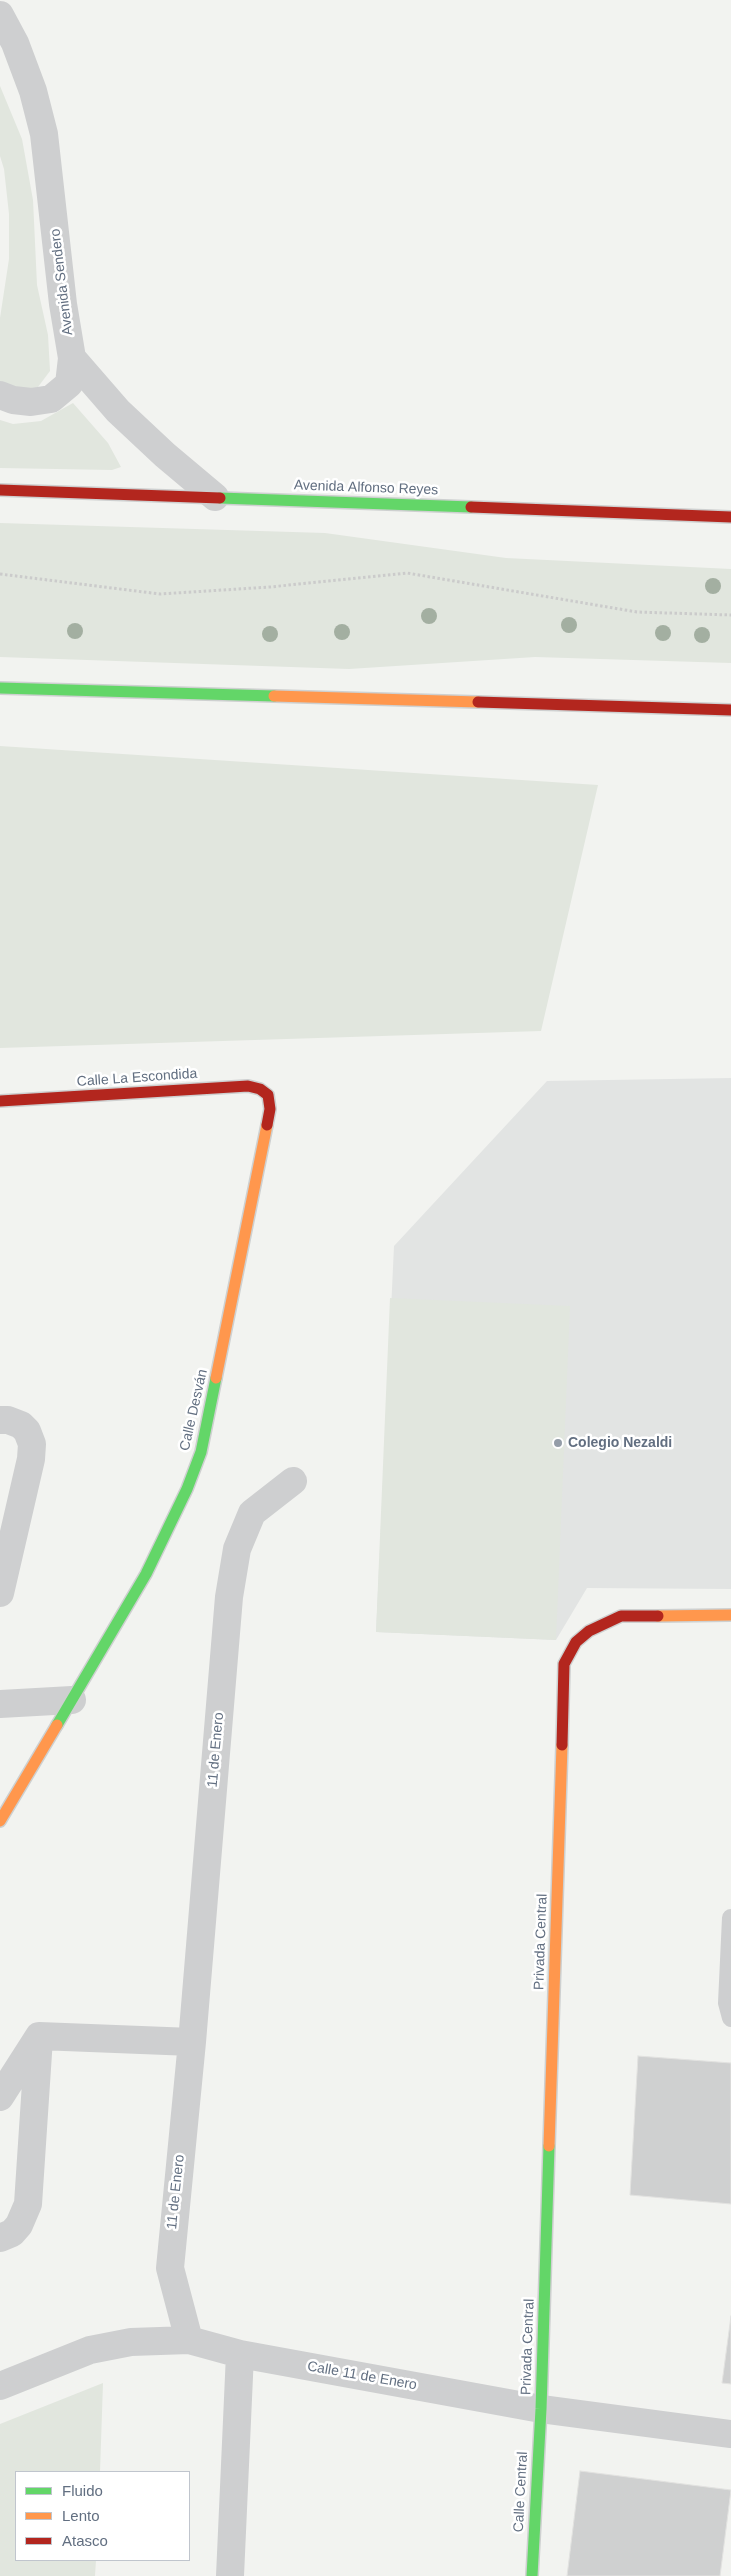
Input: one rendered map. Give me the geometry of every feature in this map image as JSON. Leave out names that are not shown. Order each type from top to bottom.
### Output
[{"type":"street","name":"Avenida Sendero","points":[[0,15],[15,43],[33,91],[44,134],[63,304],[72,358]]},
{"type":"street","points":[[0,395],[13,400],[31,402],[51,398],[68,384],[72,358]]},
{"type":"street","points":[[72,358],[118,411],[165,455],[215,497]]},
{"type":"street","name":"Avenida Alfonso Reyes","points":[[0,490],[731,517]]},
{"type":"street","points":[[0,688],[731,710]]},
{"type":"street","name":"Calle La Escondida","points":[[0,1101],[248,1086],[260,1089],[268,1095],[269,1101]]},
{"type":"street","name":"Calle Desván","points":[[0,1821],[146,1574],[187,1489],[201,1452],[270,1117],[269,1101]]},
{"type":"street","points":[[0,1420],[8,1420],[21,1425],[27,1431],[32,1444],[0,1593]]},
{"type":"street","name":"11 de Enero","points":[[189,2340],[170,2268],[192,2042],[229,1597],[236,1558],[252,1513],[293,1481]]},
{"type":"street","name":"Privada Central","points":[[541,2409],[564,1664],[576,1642],[589,1631],[621,1616],[731,1615]]},
{"type":"street","points":[[0,1704],[72,1700]]},
{"type":"street","points":[[40,2036],[192,2042]]},
{"type":"street","points":[[0,2097],[40,2036]]},
{"type":"street","points":[[0,2238],[12,2233],[20,2225],[28,2204],[40,2036]]},
{"type":"street","name":"Calle 11 de Enero","points":[[0,2386],[90,2350],[131,2342],[189,2340],[240,2354],[541,2409],[731,2434]]},
{"type":"street","points":[[230,2576],[240,2354]]},
{"type":"street","name":"Calle Central","points":[[532,2576],[541,2409]]},
{"type":"lane","points":[[731,1918],[727,2003],[731,2018]]},
{"type":"path","points":[[0,574],[160,594],[270,587],[407,573],[637,612],[731,615]]},
{"type":"shaded area","points":[[0,86],[22,139],[33,200],[37,285],[48,335],[50,371],[38,387],[24,392],[10,388],[0,381],[0,318],[9,259],[9,214],[4,169],[0,156]]},
{"type":"shaded area","points":[[73,403],[108,443],[121,467],[112,470],[0,468],[0,420],[13,424],[41,421]]},
{"type":"shaded area","points":[[0,523],[325,533],[506,558],[731,569],[731,663],[535,657],[349,669],[0,657]]},
{"type":"shaded area","points":[[0,746],[598,785],[541,1031],[0,1048]]},
{"type":"shaded area","name":"Colegio Nezaldi","points":[[731,1078],[731,1589],[587,1588],[556,1640],[376,1632],[394,1246],[547,1081]]},
{"type":"shaded area","points":[[390,1298],[570,1306],[556,1640],[376,1632]]},
{"type":"shaded area","points":[[103,2383],[100,2471],[15,2471],[15,2561],[96,2561],[95,2576],[0,2576],[0,2424]]},
{"type":"building","points":[[638,2056],[731,2063],[731,2204],[630,2195]]},
{"type":"building","points":[[731,2316],[731,2384],[722,2383]]},
{"type":"building","points":[[580,2471],[731,2490],[720,2576],[567,2576]]},
{"type":"traffic: fast","points":[[220,498],[471,507]]},
{"type":"traffic: fast","points":[[0,688],[274,696]]},
{"type":"traffic: fast","points":[[57,1725],[146,1574],[187,1489],[201,1452],[216,1378]]},
{"type":"traffic: fast","points":[[532,2576],[541,2409],[549,2146]]},
{"type":"traffic: slow","points":[[274,696],[478,702]]},
{"type":"traffic: slow","points":[[216,1378],[267,1125]]},
{"type":"traffic: slow","points":[[658,1616],[731,1615]]},
{"type":"traffic: slow","points":[[0,1821],[57,1725]]},
{"type":"traffic: slow","points":[[549,2146],[562,1745]]},
{"type":"traffic: jam","points":[[0,490],[220,498]]},
{"type":"traffic: jam","points":[[471,507],[731,517]]},
{"type":"traffic: jam","points":[[478,702],[731,710]]},
{"type":"traffic: jam","points":[[0,1101],[248,1086],[260,1089],[268,1095],[270,1109],[267,1125]]},
{"type":"traffic: jam","points":[[562,1745],[564,1664],[576,1642],[589,1631],[621,1616],[658,1616]]},
{"type":"place","name":"Colegio Nezaldi","points":[[558,1443]]}]
